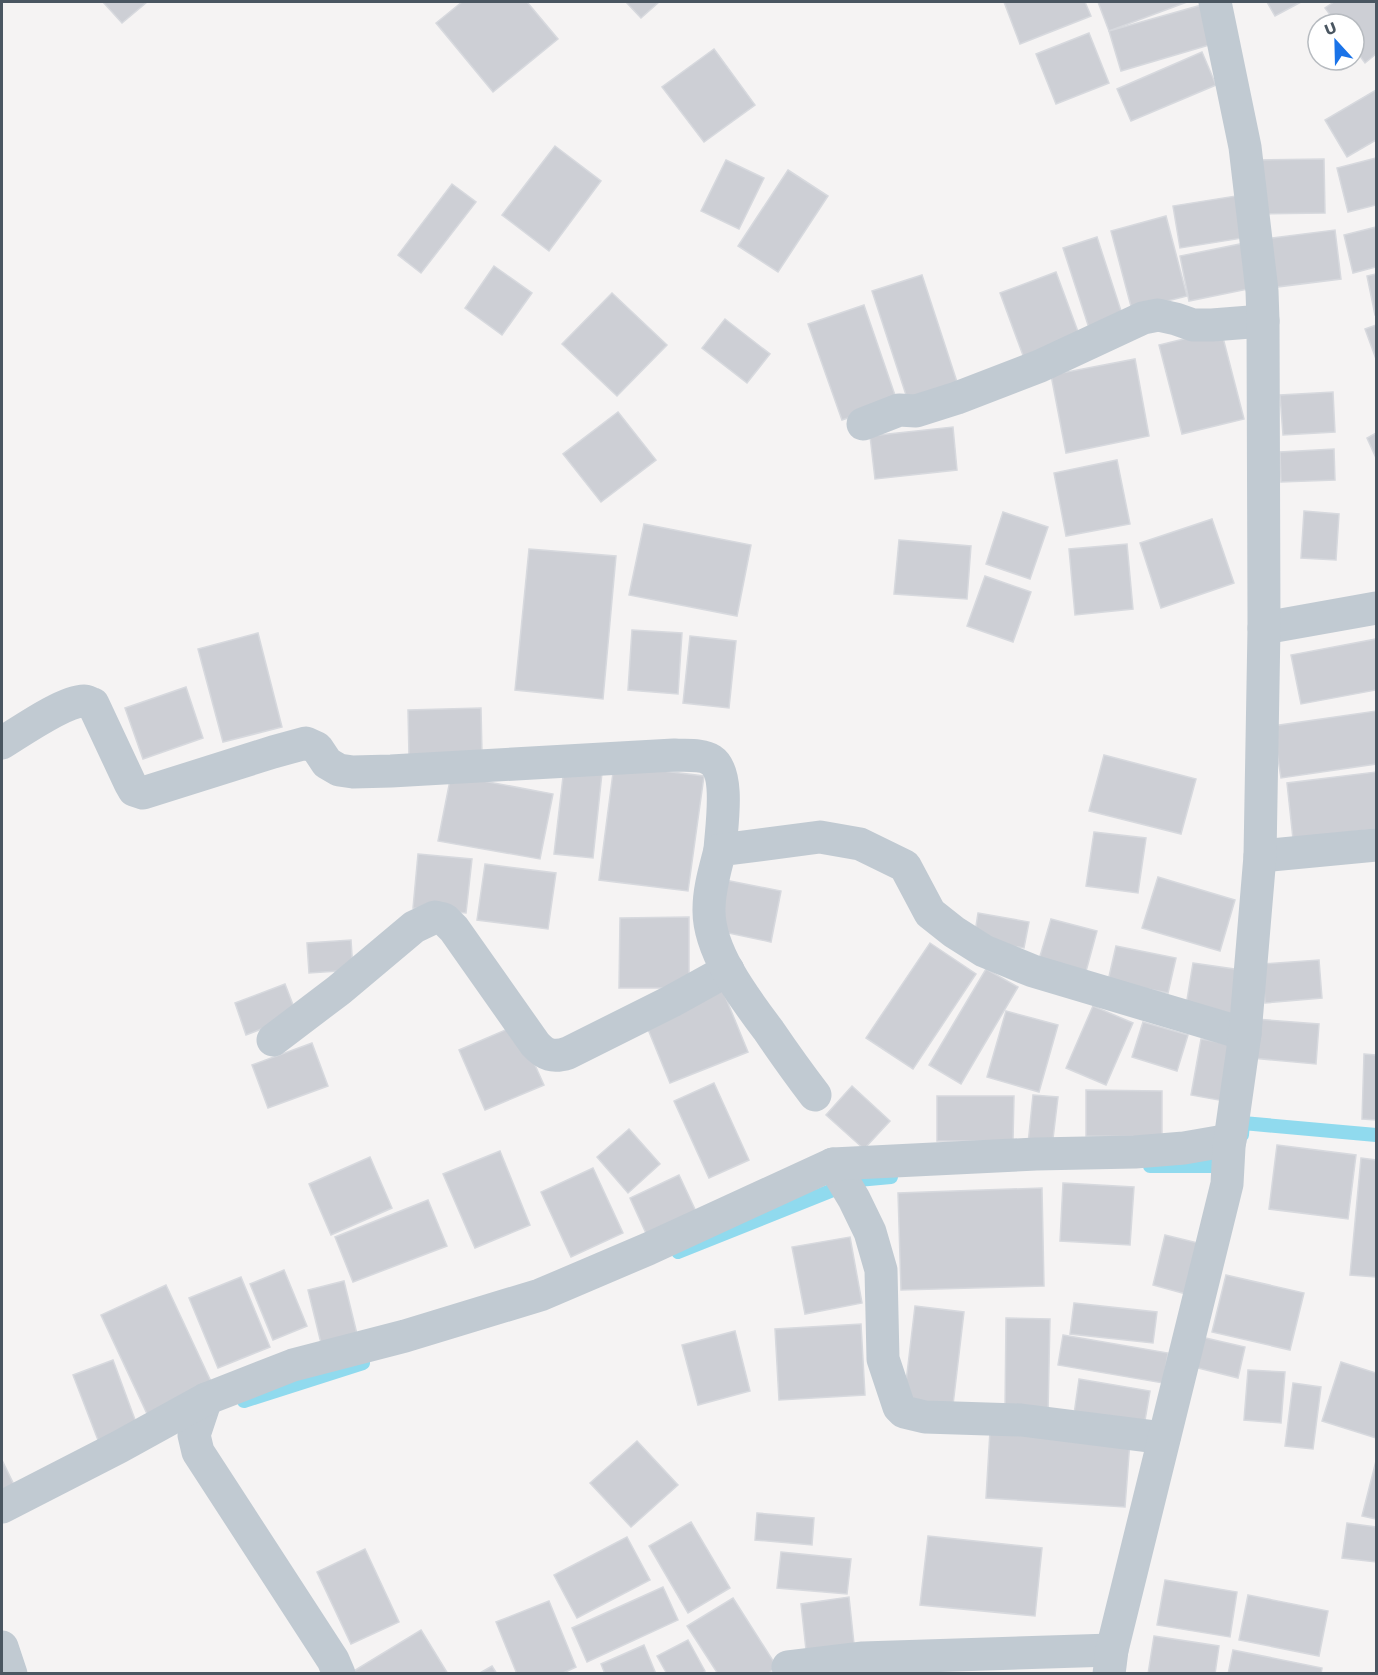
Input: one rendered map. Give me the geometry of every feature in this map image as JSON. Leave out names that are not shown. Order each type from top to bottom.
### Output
[{"type":"street","points":[[788,1667],[863,1658],[1111,1662],[1227,1184],[1229,1143],[1245,1034],[1260,856],[1264,628],[1262,291],[1245,147],[1215,2]]},
{"type":"street","points":[[863,424],[898,410],[916,411],[957,398],[1040,366],[1143,318],[1158,315],[1193,325],[1263,321]]},
{"type":"street","points":[[1264,628],[1377,608]]},
{"type":"street","points":[[2,743],[51,713],[73,703],[85,701],[93,704],[134,790],[142,793],[306,743],[317,748],[327,763],[333,767],[353,772],[674,754],[710,759],[716,765],[722,778],[724,791],[720,850],[712,880],[709,910],[711,927],[728,970],[744,997],[815,1095]]},
{"type":"street","points":[[720,850],[820,837],[860,844],[905,866],[930,913],[984,951],[1033,971],[1245,1034]]},
{"type":"street","points":[[1260,856],[1377,845]]},
{"type":"street","points":[[273,1040],[339,990],[414,927],[435,917],[444,919],[450,924],[535,1044],[540,1050],[553,1056],[568,1053],[728,970]]},
{"type":"street","points":[[2,1507],[205,1401],[292,1365],[405,1336],[540,1295],[836,1167],[1024,1155],[1135,1152],[1229,1143]]},
{"type":"street","points":[[836,1167],[870,1232],[881,1270],[883,1359],[899,1407],[904,1412],[925,1417],[1021,1420],[1164,1438]]},
{"type":"street","points":[[205,1401],[194,1435],[198,1452],[333,1660],[339,1674]]},
{"type":"street","points":[[2,1647],[11,1674]]},
{"type":"building","points":[[103,2],[147,2],[122,23]]},
{"type":"building","points":[[462,2],[527,2],[558,39],[493,92],[436,23]]},
{"type":"building","points":[[626,2],[659,2],[641,18]]},
{"type":"building","points":[[1004,2],[1085,2],[1091,16],[1020,44]]},
{"type":"building","points":[[1098,2],[1187,2],[1109,31]]},
{"type":"building","points":[[1267,2],[1301,2],[1275,16]]},
{"type":"building","points":[[1334,2],[1376,2],[1376,54],[1366,62],[1366,12],[1328,12],[1325,8]]},
{"type":"building","points":[[1205,4],[1216,43],[1121,71],[1109,31]]},
{"type":"building","points":[[1089,33],[1109,83],[1056,104],[1036,54]]},
{"type":"building","points":[[714,49],[755,105],[704,142],[662,87]]},
{"type":"building","points":[[1202,52],[1216,85],[1131,121],[1117,89]]},
{"type":"building","points":[[1376,90],[1376,140],[1347,157],[1325,120]]},
{"type":"building","points":[[555,146],[601,181],[549,251],[502,215]]},
{"type":"building","points":[[1376,158],[1376,205],[1348,212],[1337,168]]},
{"type":"building","points":[[1324,159],[1325,213],[1261,214],[1260,160]]},
{"type":"building","points":[[726,160],[764,178],[739,229],[701,211]]},
{"type":"building","points":[[788,170],[828,196],[778,272],[738,246]]},
{"type":"building","points":[[452,184],[476,202],[421,273],[398,255]]},
{"type":"building","points":[[1242,195],[1249,237],[1180,248],[1173,206]]},
{"type":"building","points":[[1166,216],[1187,296],[1132,310],[1111,231]]},
{"type":"building","points":[[1376,227],[1376,267],[1353,273],[1344,235]]},
{"type":"building","points":[[1335,230],[1341,279],[1269,288],[1264,239]]},
{"type":"building","points":[[1097,237],[1123,317],[1089,328],[1063,248]]},
{"type":"building","points":[[1250,242],[1258,287],[1189,301],[1180,256]]},
{"type":"building","points":[[494,266],[532,293],[502,335],[465,308]]},
{"type":"building","points":[[1056,272],[1080,337],[1024,358],[1000,293]]},
{"type":"building","points":[[1376,274],[1376,315],[1375,315],[1367,276]]},
{"type":"building","points":[[922,275],[959,388],[909,404],[872,291]]},
{"type":"building","points":[[612,293],[667,345],[617,396],[562,344]]},
{"type":"building","points":[[864,305],[897,401],[842,420],[808,324]]},
{"type":"building","points":[[725,319],[770,354],[747,383],[702,348]]},
{"type":"building","points":[[1376,325],[1376,359],[1365,329]]},
{"type":"building","points":[[1221,330],[1244,419],[1182,434],[1159,345]]},
{"type":"building","points":[[1135,359],[1149,436],[1066,453],[1051,375]]},
{"type":"building","points":[[1333,392],[1335,432],[1283,435],[1280,395]]},
{"type":"building","points":[[618,412],[656,460],[601,502],[563,454]]},
{"type":"building","points":[[953,427],[957,470],[875,479],[870,436]]},
{"type":"building","points":[[1376,433],[1376,458],[1367,438]]},
{"type":"building","points":[[1334,449],[1335,480],[1281,482],[1280,452]]},
{"type":"building","points":[[1117,460],[1130,524],[1066,536],[1054,473]]},
{"type":"building","points":[[1304,511],[1339,514],[1336,560],[1301,558]]},
{"type":"building","points":[[1003,512],[1048,527],[1030,579],[986,564]]},
{"type":"building","points":[[1212,519],[1234,583],[1161,608],[1140,543]]},
{"type":"building","points":[[644,524],[751,545],[737,616],[629,595]]},
{"type":"building","points":[[899,540],[971,546],[967,599],[894,594]]},
{"type":"building","points":[[1127,544],[1133,609],[1075,615],[1069,549]]},
{"type":"building","points":[[529,549],[616,556],[603,699],[515,690]]},
{"type":"building","points":[[985,576],[1031,592],[1013,642],[967,626]]},
{"type":"building","points":[[632,630],[682,633],[678,694],[628,690]]},
{"type":"building","points":[[258,633],[282,727],[223,742],[198,649]]},
{"type":"building","points":[[690,636],[736,641],[729,708],[683,703]]},
{"type":"building","points":[[1376,639],[1376,690],[1301,704],[1291,655]]},
{"type":"building","points":[[186,687],[203,738],[143,759],[125,708]]},
{"type":"building","points":[[481,708],[482,754],[409,757],[408,710]]},
{"type":"building","points":[[1376,711],[1376,764],[1281,778],[1273,726]]},
{"type":"building","points":[[1104,755],[1196,779],[1181,834],[1089,811]]},
{"type":"building","points":[[614,765],[704,776],[688,891],[599,880]]},
{"type":"building","points":[[564,768],[602,773],[593,858],[554,854]]},
{"type":"building","points":[[1376,772],[1376,829],[1293,839],[1287,783]]},
{"type":"building","points":[[451,775],[553,794],[540,859],[438,841]]},
{"type":"building","points":[[1094,832],[1146,838],[1138,893],[1086,886]]},
{"type":"building","points":[[418,854],[472,859],[466,913],[413,908]]},
{"type":"building","points":[[485,864],[556,873],[548,929],[477,920]]},
{"type":"building","points":[[1158,877],[1235,900],[1220,951],[1142,928]]},
{"type":"building","points":[[725,880],[781,891],[771,942],[714,930]]},
{"type":"building","points":[[978,913],[1029,922],[1024,948],[974,939]]},
{"type":"building","points":[[689,917],[689,988],[619,988],[620,918]]},
{"type":"building","points":[[1051,919],[1097,931],[1085,975],[1038,963]]},
{"type":"building","points":[[351,940],[353,970],[309,973],[307,943]]},
{"type":"building","points":[[930,943],[976,974],[913,1069],[866,1038]]},
{"type":"building","points":[[1116,946],[1176,958],[1168,993],[1108,981]]},
{"type":"building","points":[[1319,960],[1322,998],[1265,1003],[1262,964]]},
{"type":"building","points":[[1193,963],[1241,970],[1233,1019],[1185,1012]]},
{"type":"building","points":[[986,969],[1018,987],[961,1084],[929,1065]]},
{"type":"building","points":[[285,984],[297,1015],[246,1035],[235,1003]]},
{"type":"building","points":[[723,991],[748,1052],[670,1083],[645,1022]]},
{"type":"building","points":[[1093,1006],[1133,1023],[1106,1085],[1066,1068]]},
{"type":"building","points":[[1006,1011],[1058,1025],[1039,1092],[987,1077]]},
{"type":"building","points":[[1255,1019],[1319,1024],[1316,1064],[1252,1058]]},
{"type":"building","points":[[1143,1022],[1188,1035],[1177,1071],[1132,1057]]},
{"type":"building","points":[[517,1025],[544,1085],[485,1110],[459,1050]]},
{"type":"building","points":[[1201,1039],[1234,1045],[1224,1101],[1191,1095]]},
{"type":"building","points":[[312,1043],[328,1086],[268,1108],[252,1065]]},
{"type":"building","points":[[1364,1054],[1376,1055],[1376,1120],[1362,1119]]},
{"type":"building","points":[[714,1083],[749,1160],[709,1178],[674,1101]]},
{"type":"building","points":[[852,1086],[890,1121],[864,1149],[826,1115]]},
{"type":"building","points":[[1086,1090],[1162,1091],[1162,1137],[1086,1136]]},
{"type":"building","points":[[1033,1095],[1058,1097],[1052,1147],[1028,1144]]},
{"type":"building","points":[[937,1096],[1014,1096],[1013,1141],[937,1141]]},
{"type":"building","points":[[629,1129],[660,1164],[628,1193],[597,1157]]},
{"type":"building","points":[[1277,1145],[1356,1155],[1348,1219],[1269,1209]]},
{"type":"building","points":[[500,1151],[530,1225],[475,1248],[443,1174]]},
{"type":"building","points":[[370,1157],[392,1208],[331,1235],[309,1184]]},
{"type":"building","points":[[1361,1158],[1376,1160],[1376,1277],[1350,1275]]},
{"type":"building","points":[[593,1168],[623,1233],[571,1257],[541,1192]]},
{"type":"building","points":[[679,1175],[699,1218],[650,1242],[630,1198]]},
{"type":"building","points":[[1063,1183],[1134,1187],[1130,1245],[1060,1241]]},
{"type":"building","points":[[1042,1188],[1044,1286],[901,1290],[898,1193]]},
{"type":"building","points":[[428,1200],[447,1246],[353,1282],[335,1237]]},
{"type":"building","points":[[1165,1235],[1198,1243],[1186,1294],[1153,1285]]},
{"type":"building","points":[[850,1237],[862,1303],[805,1314],[792,1247]]},
{"type":"building","points":[[284,1270],[307,1326],[273,1340],[250,1284]]},
{"type":"building","points":[[1226,1275],[1304,1293],[1290,1350],[1212,1332]]},
{"type":"building","points":[[241,1277],[270,1347],[218,1368],[189,1298]]},
{"type":"building","points":[[344,1281],[357,1334],[321,1343],[308,1290]]},
{"type":"building","points":[[166,1285],[214,1388],[149,1418],[101,1315]]},
{"type":"building","points":[[1074,1303],[1157,1312],[1153,1343],[1070,1334]]},
{"type":"building","points":[[915,1306],[964,1312],[953,1405],[904,1399]]},
{"type":"building","points":[[1006,1318],[1050,1319],[1048,1412],[1005,1412]]},
{"type":"building","points":[[861,1324],[865,1395],[779,1400],[775,1329]]},
{"type":"building","points":[[735,1331],[750,1391],[698,1405],[682,1345]]},
{"type":"building","points":[[1063,1335],[1168,1353],[1163,1383],[1058,1365]]},
{"type":"building","points":[[1197,1336],[1245,1347],[1238,1378],[1190,1366]]},
{"type":"building","points":[[113,1360],[137,1425],[98,1440],[73,1375]]},
{"type":"building","points":[[1341,1362],[1376,1373],[1376,1438],[1322,1421]]},
{"type":"building","points":[[1248,1370],[1285,1372],[1281,1423],[1244,1420]]},
{"type":"building","points":[[1079,1379],[1150,1391],[1143,1432],[1073,1421]]},
{"type":"building","points":[[1293,1383],[1321,1387],[1313,1449],[1285,1446]]},
{"type":"building","points":[[990,1431],[1130,1441],[1125,1507],[986,1498]]},
{"type":"building","points":[[637,1441],[678,1485],[631,1527],[590,1483]]},
{"type":"building","points":[[2,1460],[17,1491],[2,1499]]},
{"type":"building","points":[[1376,1461],[1376,1519],[1362,1516]]},
{"type":"building","points":[[757,1513],[814,1518],[812,1545],[755,1540]]},
{"type":"building","points":[[691,1522],[730,1588],[688,1613],[649,1546]]},
{"type":"building","points":[[1347,1523],[1376,1527],[1376,1562],[1342,1558]]},
{"type":"building","points":[[928,1536],[1042,1548],[1035,1616],[920,1605]]},
{"type":"building","points":[[627,1537],[650,1580],[577,1618],[554,1575]]},
{"type":"building","points":[[365,1549],[399,1622],[351,1644],[317,1572]]},
{"type":"building","points":[[781,1552],[851,1559],[847,1594],[777,1588]]},
{"type":"building","points":[[1165,1580],[1237,1592],[1230,1637],[1157,1625]]},
{"type":"building","points":[[663,1587],[678,1620],[587,1662],[572,1628]]},
{"type":"building","points":[[1248,1595],[1328,1611],[1319,1656],[1239,1640]]},
{"type":"building","points":[[849,1597],[855,1653],[807,1659],[801,1604]]},
{"type":"building","points":[[733,1598],[777,1667],[767,1674],[718,1674],[687,1626]]},
{"type":"building","points":[[549,1601],[576,1667],[561,1674],[517,1674],[496,1622]]},
{"type":"building","points":[[421,1630],[448,1674],[353,1674],[352,1672]]},
{"type":"building","points":[[1154,1636],[1219,1646],[1215,1674],[1148,1674]]},
{"type":"building","points":[[688,1640],[705,1671],[702,1674],[667,1674],[657,1656]]},
{"type":"building","points":[[644,1645],[656,1674],[605,1674],[601,1664]]},
{"type":"building","points":[[1233,1650],[1322,1668],[1321,1674],[1228,1674]]},
{"type":"building","points":[[492,1666],[497,1674],[478,1674]]},
{"type":"waterway","points":[[1242,1135],[1243,1123],[1376,1135]]},
{"type":"waterway","points":[[1150,1166],[1230,1166]]},
{"type":"waterway","points":[[678,1252],[858,1180],[891,1177]]},
{"type":"waterway","points":[[244,1401],[363,1363]]}]
